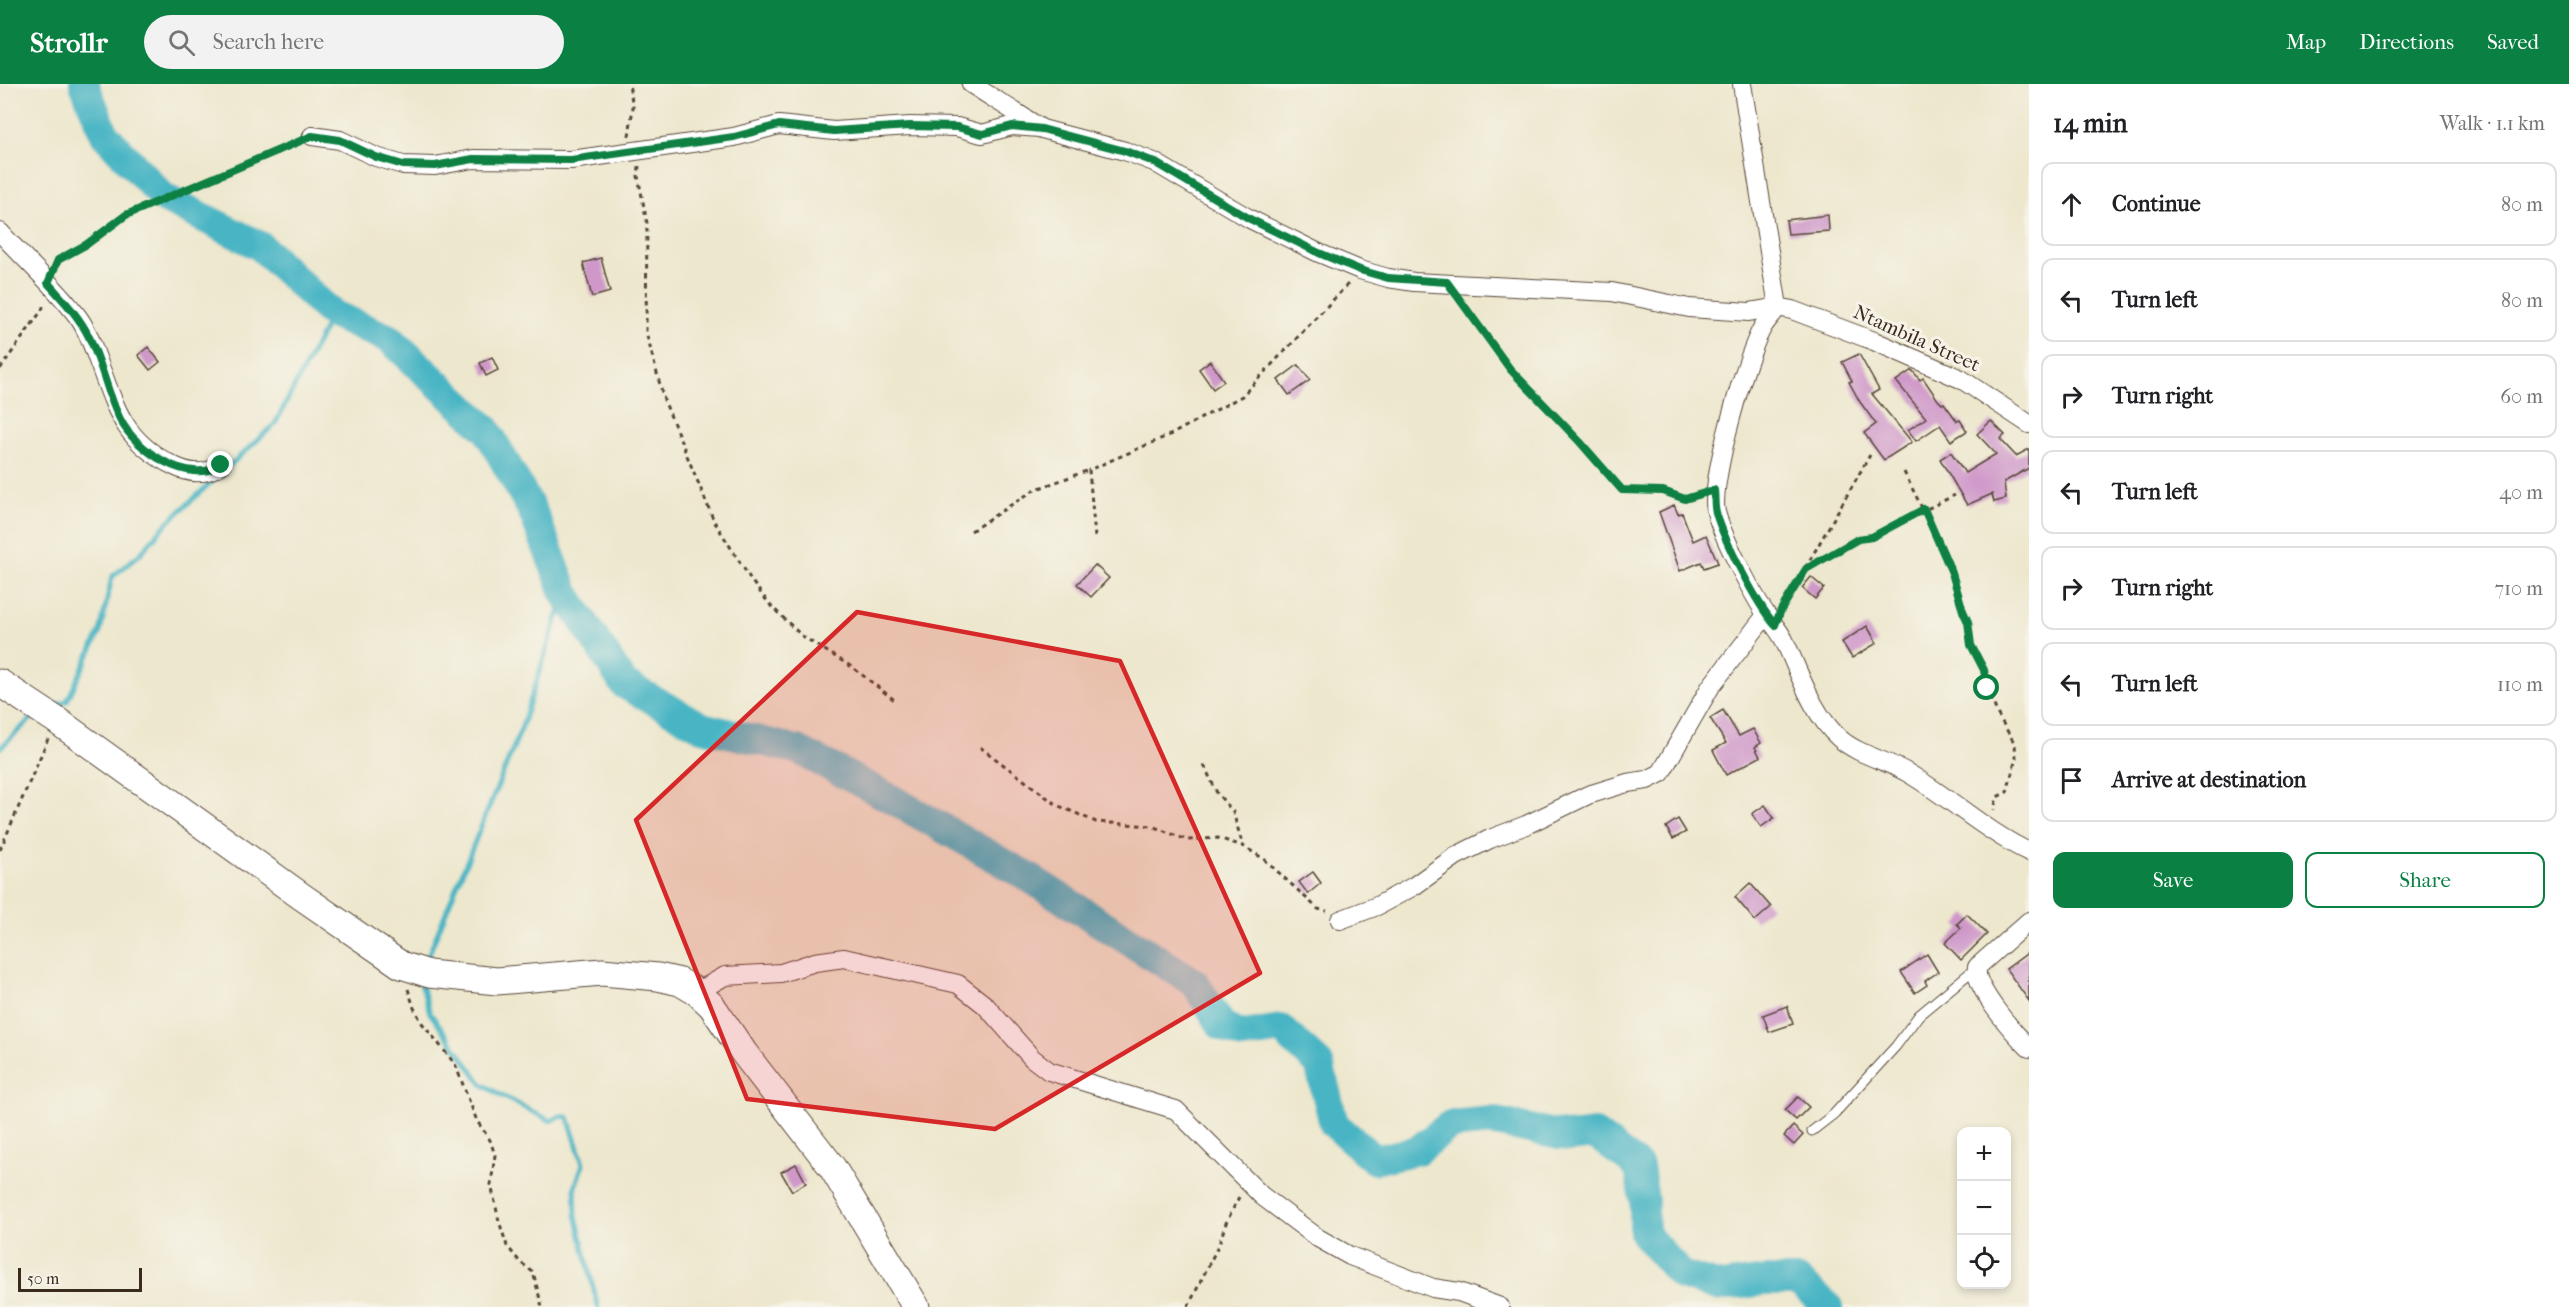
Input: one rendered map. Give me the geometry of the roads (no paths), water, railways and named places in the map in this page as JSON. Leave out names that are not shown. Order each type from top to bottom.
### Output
[{"type":"street","points":[[971,84],[1042,129]]},
{"type":"street","points":[[1742,84],[1779,307],[1763,326],[1744,373],[1714,490],[1716,512],[1723,531],[1771,620],[1805,690],[1841,740],[1860,752],[1909,773],[1989,830],[2029,852]]},
{"type":"street","points":[[312,136],[340,140],[376,157],[403,165],[435,166],[473,159],[571,160],[734,137],[779,125],[834,131],[910,126],[957,127],[982,134],[1012,126],[1042,129],[1125,151],[1154,162],[1250,219],[1319,253],[1360,270],[1396,279],[1612,292],[1689,308],[1749,312],[1779,307]]},
{"type":"street","points":[[0,232],[79,318],[90,339],[120,420],[133,437],[161,460],[181,470],[198,473],[211,472],[221,465]]},
{"type":"street","name":"Ntambila Street","points":[[1779,307],[1819,320],[1923,361],[1961,379],[2029,424]]},
{"type":"street","points":[[1340,920],[1386,901],[1414,886],[1446,862],[1490,839],[1526,825],[1588,795],[1627,783],[1647,780],[1661,773],[1711,686],[1771,620]]},
{"type":"street","points":[[0,683],[56,720],[401,965],[429,974],[497,981],[602,972],[629,974],[680,982],[698,992],[712,1006],[744,1053],[832,1167],[916,1307]]},
{"type":"street","points":[[2029,921],[1977,967],[1978,979],[2000,1015],[2029,1048]]},
{"type":"street","points":[[698,992],[725,976],[781,973],[815,962],[844,958],[958,984],[985,1005],[1032,1058],[1049,1071],[1176,1110],[1262,1196],[1318,1238],[1350,1256],[1433,1288],[1459,1292],[1500,1307]]},
{"type":"lane","points":[[1812,1131],[1834,1114],[1896,1046],[1920,1015],[1977,967]]},
{"type":"waterway","points":[[84,84],[105,135],[164,198],[260,246],[332,314],[390,339],[487,430],[533,512],[565,593],[624,684],[702,727],[798,750],[892,799],[1025,875],[1195,983],[1222,1026],[1243,1035],[1281,1029],[1319,1064],[1334,1124],[1375,1160],[1418,1150],[1450,1125],[1491,1121],[1569,1137],[1595,1134],[1639,1167],[1644,1200],[1644,1233],[1681,1275],[1720,1287],[1765,1281],[1798,1281],[1828,1307]]},
{"type":"waterway","points":[[52,706],[67,701],[100,632],[112,577],[140,554],[167,523],[275,424],[332,314]]},
{"type":"waterway","points":[[426,961],[521,729],[565,593]]},
{"type":"waterway","points":[[0,748],[34,716]]},
{"type":"waterway","points":[[421,983],[430,1013],[482,1084],[551,1121],[560,1116],[568,1117],[583,1164],[575,1187],[576,1215],[598,1307]]}]
